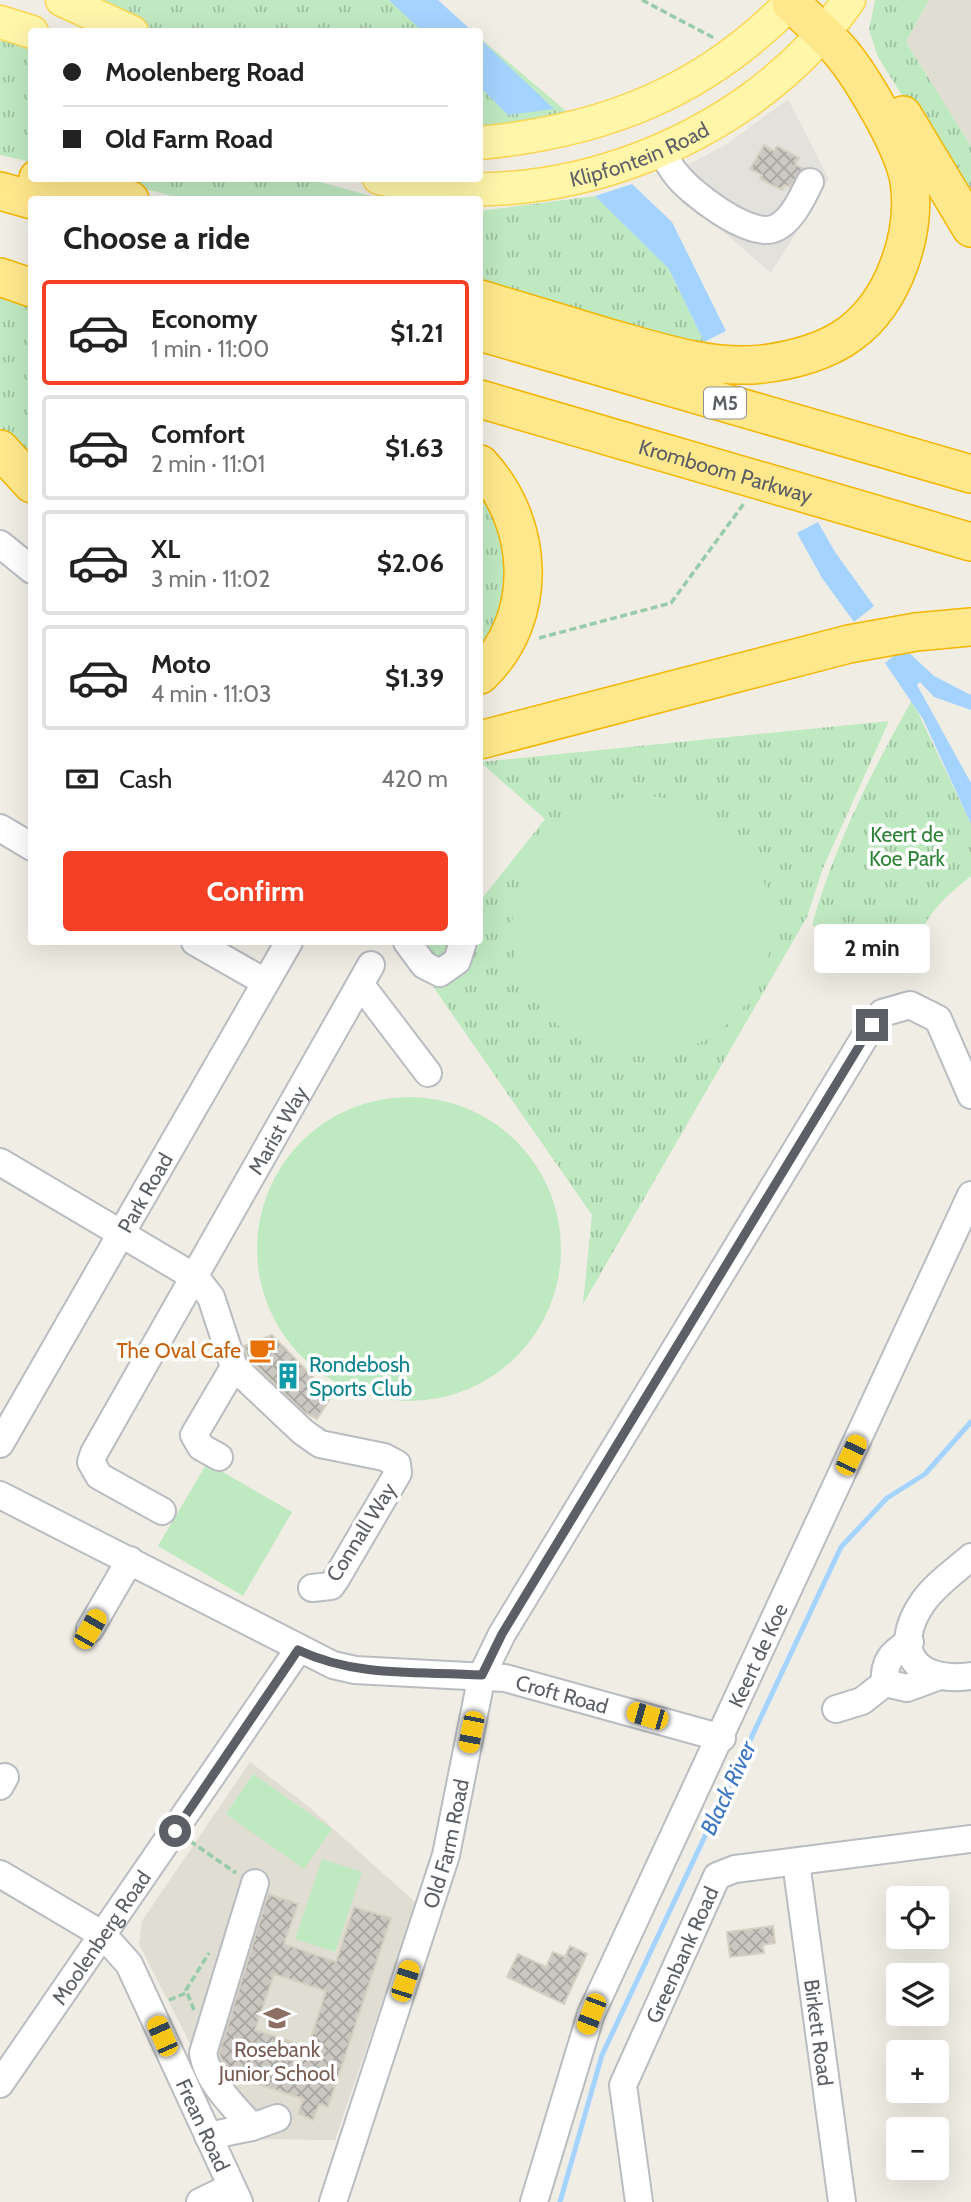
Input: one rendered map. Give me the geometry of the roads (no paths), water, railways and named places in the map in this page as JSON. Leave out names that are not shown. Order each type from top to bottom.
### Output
[{"type":"highway","points":[[818,9],[856,37],[971,228]]},
{"type":"highway","points":[[483,300],[670,355],[710,363],[761,364],[791,359],[851,334],[872,313],[890,286],[905,248],[910,217],[909,180],[883,118],[841,53],[818,9]]},
{"type":"highway","points":[[18,184],[102,196]]},
{"type":"highway","points":[[0,262],[28,270]]},
{"type":"highway","points":[[0,277],[28,287]]},
{"type":"highway","name":"M5","points":[[483,333],[971,474]]},
{"type":"highway","name":"Kromboom Parkway","points":[[483,400],[971,542]]},
{"type":"highway","points":[[0,449],[28,480]]},
{"type":"highway","points":[[483,468],[505,497],[516,523],[524,555],[523,586],[516,618],[505,644],[483,671]]},
{"type":"highway","points":[[0,485],[28,509]]},
{"type":"highway","points":[[483,739],[849,644],[916,632],[971,627]]},
{"type":"main road","points":[[62,0],[123,28]]},
{"type":"main road","name":"Klipfontein Road","points":[[483,143],[566,131],[599,123],[687,85],[723,61],[818,9]]},
{"type":"main road","name":"Klipfontein Road","points":[[406,182],[446,188],[527,187],[597,173],[662,151],[703,130],[743,103],[818,9]]},
{"type":"main road","points":[[0,22],[28,31]]},
{"type":"street","points":[[662,151],[677,177],[730,218],[757,229],[772,229],[784,221],[801,201],[810,182]]},
{"type":"street","points":[[0,544],[28,567]]},
{"type":"street","points":[[0,828],[28,845]]},
{"type":"street","points":[[200,945],[265,982]]},
{"type":"street","name":"Park Road","points":[[0,1444],[120,1231],[287,945]]},
{"type":"street","points":[[409,945],[425,965],[440,973],[457,961],[462,945]]},
{"type":"street","name":"Marist Way","points":[[162,1511],[99,1476],[91,1462],[366,975],[428,1073]]},
{"type":"street","name":"Old Farm Road","points":[[333,2202],[446,1855],[482,1675],[502,1634],[872,1025],[883,1013],[910,1005],[938,1019],[971,1095]]},
{"type":"street","points":[[0,1162],[196,1278]]},
{"type":"street","name":"Keert de Koe","points":[[534,2202],[591,2014],[722,1738],[971,1195]]},
{"type":"street","name":"Connall Way","points":[[196,1278],[211,1297],[234,1367],[312,1439],[336,1449],[384,1457],[397,1464],[398,1473],[331,1586],[312,1588]]},
{"type":"street","points":[[219,1457],[201,1447],[194,1435],[234,1367]]},
{"type":"street","name":"Croft Road","points":[[0,1495],[130,1560],[298,1650],[333,1665],[355,1670],[482,1675],[522,1681],[722,1738]]},
{"type":"street","points":[[937,1678],[914,1661],[909,1642],[913,1619],[941,1583],[971,1557]]},
{"type":"street","points":[[90,1629],[130,1560]]},
{"type":"street","points":[[885,1683],[885,1667],[889,1658],[894,1651],[909,1642]]},
{"type":"street","name":"Moolenberg Road","points":[[0,2084],[298,1650]]},
{"type":"street","points":[[885,1683],[907,1688],[937,1678],[971,1676]]},
{"type":"street","points":[[836,1709],[862,1701],[885,1683]]},
{"type":"street","name":"Greenbank Road","points":[[639,2202],[624,2085],[717,1876],[735,1869],[971,1839]]},
{"type":"street","name":"Birkett Road","points":[[796,1862],[842,2202]]},
{"type":"street","name":"Frean Road","points":[[0,1874],[103,1935],[129,1964],[235,2194]]},
{"type":"street","points":[[252,2127],[216,2084],[203,2053],[255,1885]]},
{"type":"street","points":[[208,2136],[252,2127],[277,2118]]},
{"type":"street","points":[[200,2202],[235,2194]]},
{"type":"water","points":[[389,0],[438,0],[469,28],[419,28]]},
{"type":"water","points":[[483,42],[554,109],[508,115],[483,90]]},
{"type":"water","points":[[632,184],[672,222],[726,331],[704,342],[669,269],[595,196]]},
{"type":"water","points":[[818,522],[835,552],[874,606],[854,622],[822,578],[797,533]]},
{"type":"water","points":[[904,648],[934,676],[971,695],[971,710],[934,697],[920,682],[917,685],[971,783],[971,824],[923,719],[885,663]]},
{"type":"waterway","name":"Black River","points":[[560,2202],[602,2055],[841,1547],[887,1498],[925,1474],[971,1422]]},
{"type":"place","name":"The Oval Cafe","points":[[262,1350]]},
{"type":"place","name":"Rondebosh Sports Club","points":[[288,1376]]},
{"type":"place","name":"Rosebank Junior School","points":[[277,2018]]},
{"type":"park label","name":"Keert de Koe Park","points":[[907,846]]}]
